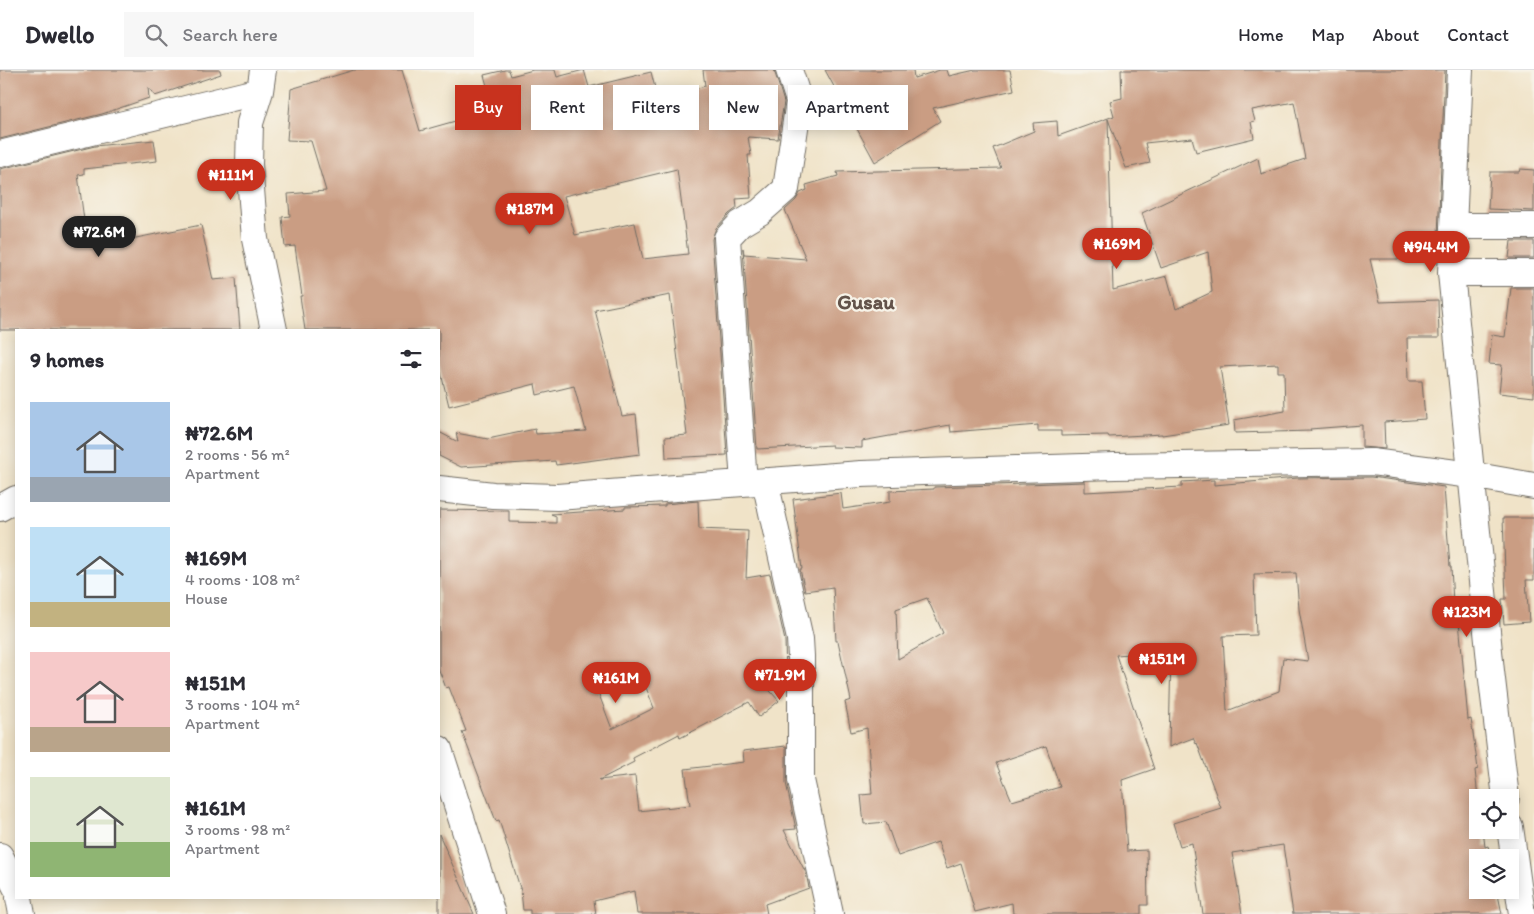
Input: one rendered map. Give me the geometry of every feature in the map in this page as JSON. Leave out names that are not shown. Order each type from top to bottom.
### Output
[{"type":"street","points":[[789,70],[799,101],[786,188],[760,212],[740,224],[726,238],[754,482],[800,639],[801,780],[830,914]]},
{"type":"street","points":[[1460,70],[1451,274],[1505,789]]},
{"type":"street","points":[[0,154],[261,81]]},
{"type":"street","points":[[261,81],[250,123],[249,164],[255,239],[274,329]]},
{"type":"street","points":[[1454,226],[1534,226]]},
{"type":"street","points":[[1451,274],[1534,273]]},
{"type":"street","points":[[440,489],[493,495],[557,497],[861,474],[1086,466],[1372,462],[1471,474],[1534,486]]},
{"type":"street","points":[[0,508],[15,500]]},
{"type":"street","points":[[440,752],[492,914]]},
{"type":"street","points":[[1512,839],[1522,914]]},
{"type":"street","points":[[0,856],[15,885]]},
{"type":"street","points":[[19,899],[22,914]]},
{"type":"building","points":[[0,70],[220,70],[221,74],[155,96],[148,87],[149,98],[102,114],[0,139]]},
{"type":"building","points":[[354,70],[402,70],[420,131],[455,121],[455,130],[521,130],[521,85],[487,85],[484,75],[505,70],[509,70],[511,76],[533,70],[555,70],[557,77],[584,70],[588,85],[531,85],[531,130],[603,130],[603,85],[597,85],[651,72],[654,85],[613,85],[613,130],[699,130],[699,88],[705,86],[703,70],[774,70],[784,102],[778,139],[748,137],[751,155],[748,155],[751,198],[736,199],[737,208],[716,228],[712,239],[727,455],[666,458],[665,437],[687,435],[670,295],[595,310],[622,416],[636,414],[640,454],[556,465],[555,461],[461,467],[440,456],[440,433],[458,442],[456,433],[488,439],[535,429],[536,434],[586,431],[574,386],[537,395],[535,384],[449,406],[440,369],[440,329],[305,329],[295,246],[285,247],[282,217],[290,216],[288,194],[326,191],[311,141],[287,140],[291,89]],"holes":[[[677,169],[688,254],[643,259],[635,223],[575,235],[564,196]]]},
{"type":"building","points":[[825,70],[913,70],[914,78],[940,70],[947,70],[949,76],[975,70],[1010,70],[1014,90],[933,108],[940,121],[875,162],[858,130],[908,130],[908,85],[833,85]]},
{"type":"building","points":[[1121,70],[1445,70],[1437,259],[1370,259],[1380,302],[1438,300],[1439,338],[1407,338],[1408,381],[1422,381],[1425,419],[1384,422],[1385,449],[1362,447],[1362,425],[1310,429],[1311,431],[1235,433],[1234,420],[1285,411],[1284,372],[1278,372],[1278,364],[1220,367],[1229,425],[1162,435],[1109,437],[1108,435],[1061,436],[1061,431],[1038,431],[1038,425],[951,432],[950,425],[862,441],[862,448],[832,447],[832,445],[757,449],[743,248],[744,254],[806,259],[785,210],[796,200],[800,193],[807,190],[806,185],[838,176],[837,172],[1001,168],[993,148],[1034,131],[1033,123],[1057,121],[1058,136],[1114,116],[1110,101],[1122,98]],"holes":[[[1294,102],[1305,159],[1261,174],[1258,158],[1142,213],[1161,268],[1208,252],[1212,292],[1176,309],[1167,276],[1113,290],[1108,119],[1126,168],[1150,163],[1145,143],[1192,138],[1196,152],[1254,138],[1251,122],[1255,121],[1252,110]]]},
{"type":"building","points":[[154,140],[157,161],[84,169],[84,174],[78,175],[86,235],[94,234],[96,248],[131,237],[131,239],[201,225],[213,280],[236,278],[240,329],[0,330],[0,169],[95,146]]},
{"type":"building","points":[[1520,169],[1534,170],[1534,211],[1488,209],[1490,172],[1519,172]]},
{"type":"building","points":[[1511,241],[1534,241],[1534,258],[1509,258]]},
{"type":"building","points":[[1511,288],[1534,288],[1534,397],[1499,393],[1502,365],[1489,364],[1492,335],[1505,337]]},
{"type":"building","points":[[1371,477],[1444,487],[1454,621],[1459,621],[1468,720],[1471,719],[1478,769],[1475,770],[1477,789],[1469,789],[1469,839],[1484,839],[1485,847],[1488,846],[1489,849],[1469,849],[1469,899],[1499,899],[1502,914],[1293,914],[1283,845],[1232,853],[1242,914],[1203,914],[1192,843],[1180,846],[1173,823],[1221,808],[1197,743],[1193,738],[1169,747],[1171,651],[1116,655],[1154,769],[1122,780],[1127,851],[1147,850],[1148,905],[1141,905],[1141,914],[1013,914],[1012,903],[975,912],[961,863],[947,868],[938,842],[898,856],[886,822],[864,824],[861,795],[872,794],[867,728],[851,732],[845,702],[851,700],[838,641],[836,641],[833,587],[805,591],[800,569],[802,569],[793,499],[841,493],[843,509],[890,502],[890,491],[934,489],[934,487],[1085,482],[1085,492],[1182,487],[1182,482],[1214,480],[1214,485],[1298,478]],"holes":[[[1296,573],[1299,609],[1308,661],[1283,658],[1279,691],[1227,711],[1223,636],[1256,635],[1254,574]],[[927,598],[943,633],[898,659],[896,609]],[[1046,746],[1060,787],[1012,801],[996,763]]]},
{"type":"building","points":[[698,501],[699,529],[748,531],[746,578],[770,574],[785,641],[786,674],[755,674],[779,701],[759,717],[749,702],[680,738],[679,734],[633,758],[634,762],[599,780],[635,776],[639,811],[690,805],[685,769],[744,762],[743,751],[786,746],[786,783],[796,829],[784,830],[806,873],[809,888],[765,904],[767,914],[637,914],[634,891],[594,901],[596,914],[530,914],[530,910],[523,910],[521,891],[499,820],[496,821],[462,732],[466,731],[449,687],[446,688],[440,673],[440,510],[509,511],[509,522],[556,523],[556,516],[551,514],[625,509],[625,507],[665,506],[665,504]],"holes":[[[640,672],[654,708],[612,729],[595,684]]]},
{"type":"building","points":[[1503,518],[1534,518],[1534,580],[1526,580],[1529,622],[1504,624],[1502,599],[1506,599]]},
{"type":"building","points":[[440,836],[474,914],[439,914],[440,899]]},
{"type":"district","name":"Gusau","points":[[866,301]]}]
